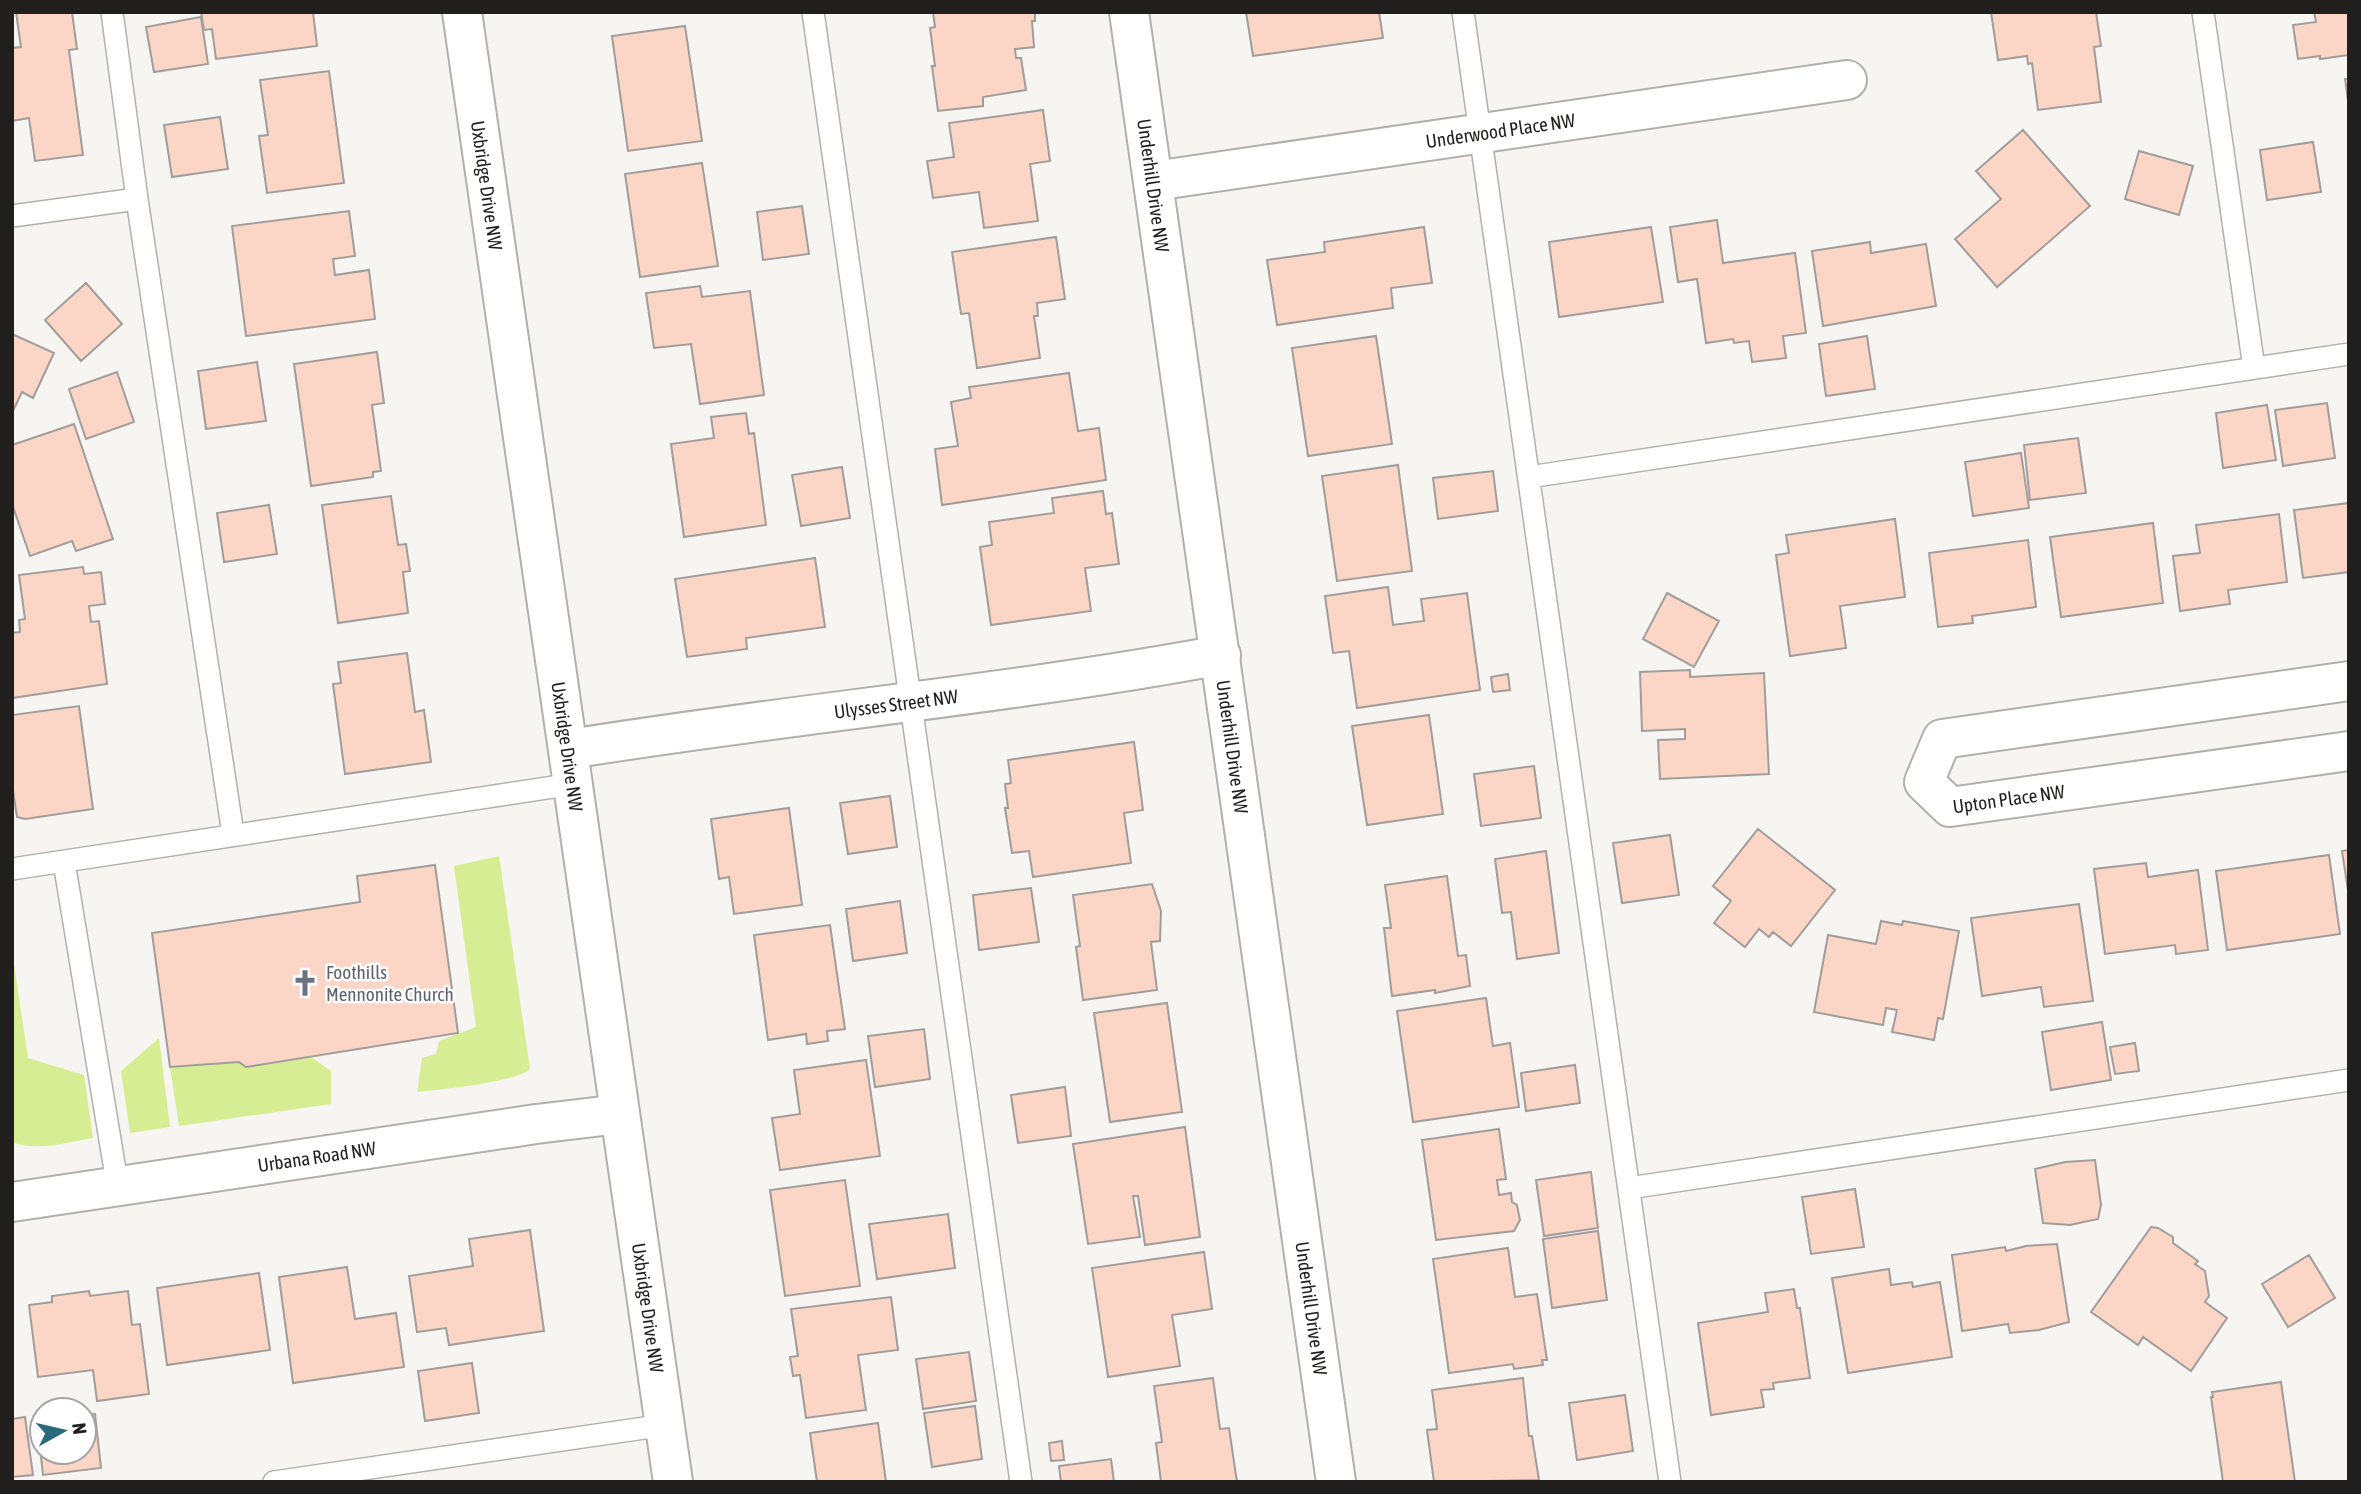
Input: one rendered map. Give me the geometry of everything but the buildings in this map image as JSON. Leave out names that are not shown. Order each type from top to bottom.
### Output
[{"type":"street","name":"Uxbridge Drive NW","points":[[462,12],[673,1482]]},
{"type":"street","name":"Underhill Drive NW","points":[[1129,12],[1336,1482]]},
{"type":"street","name":"Underwood Place NW","points":[[1154,181],[1847,80]]},
{"type":"street","name":"Ulysses Street NW","points":[[571,767],[910,702],[1163,666],[1221,655]]},
{"type":"street","name":"Upton Place NW","points":[[2349,681],[1942,739],[1924,782],[1950,807],[2349,751]]},
{"type":"street","name":"Urbana Road NW","points":[[12,1202],[536,1124],[620,1114]]},
{"type":"lane","points":[[112,12],[137,199],[233,834]]},
{"type":"lane","points":[[813,12],[1021,1482]]},
{"type":"lane","points":[[1463,12],[1670,1482]]},
{"type":"lane","points":[[2203,12],[2254,368]]},
{"type":"lane","points":[[12,216],[137,199]]},
{"type":"lane","points":[[1529,477],[2349,354]]},
{"type":"lane","points":[[12,869],[233,834],[571,767]]},
{"type":"lane","points":[[64,862],[118,1188]]},
{"type":"lane","points":[[1629,1188],[2348,1081]]},
{"type":"lane","points":[[274,1482],[665,1425]]},
{"type":"green space","points":[[499,856],[530,1069],[510,1078],[417,1092],[422,1058],[436,1054],[439,1041],[476,1027],[454,866]]},
{"type":"green space","points":[[12,951],[28,1058],[84,1075],[93,1138],[41,1146],[12,1142]]},
{"type":"green space","points":[[159,1038],[170,1127],[130,1133],[121,1071]]},
{"type":"green space","points":[[311,1057],[331,1071],[331,1104],[179,1126],[170,1067],[239,1062],[247,1067]]},
{"type":"place","name":"Foothills Mennonite Church","points":[[305,983]]}]
